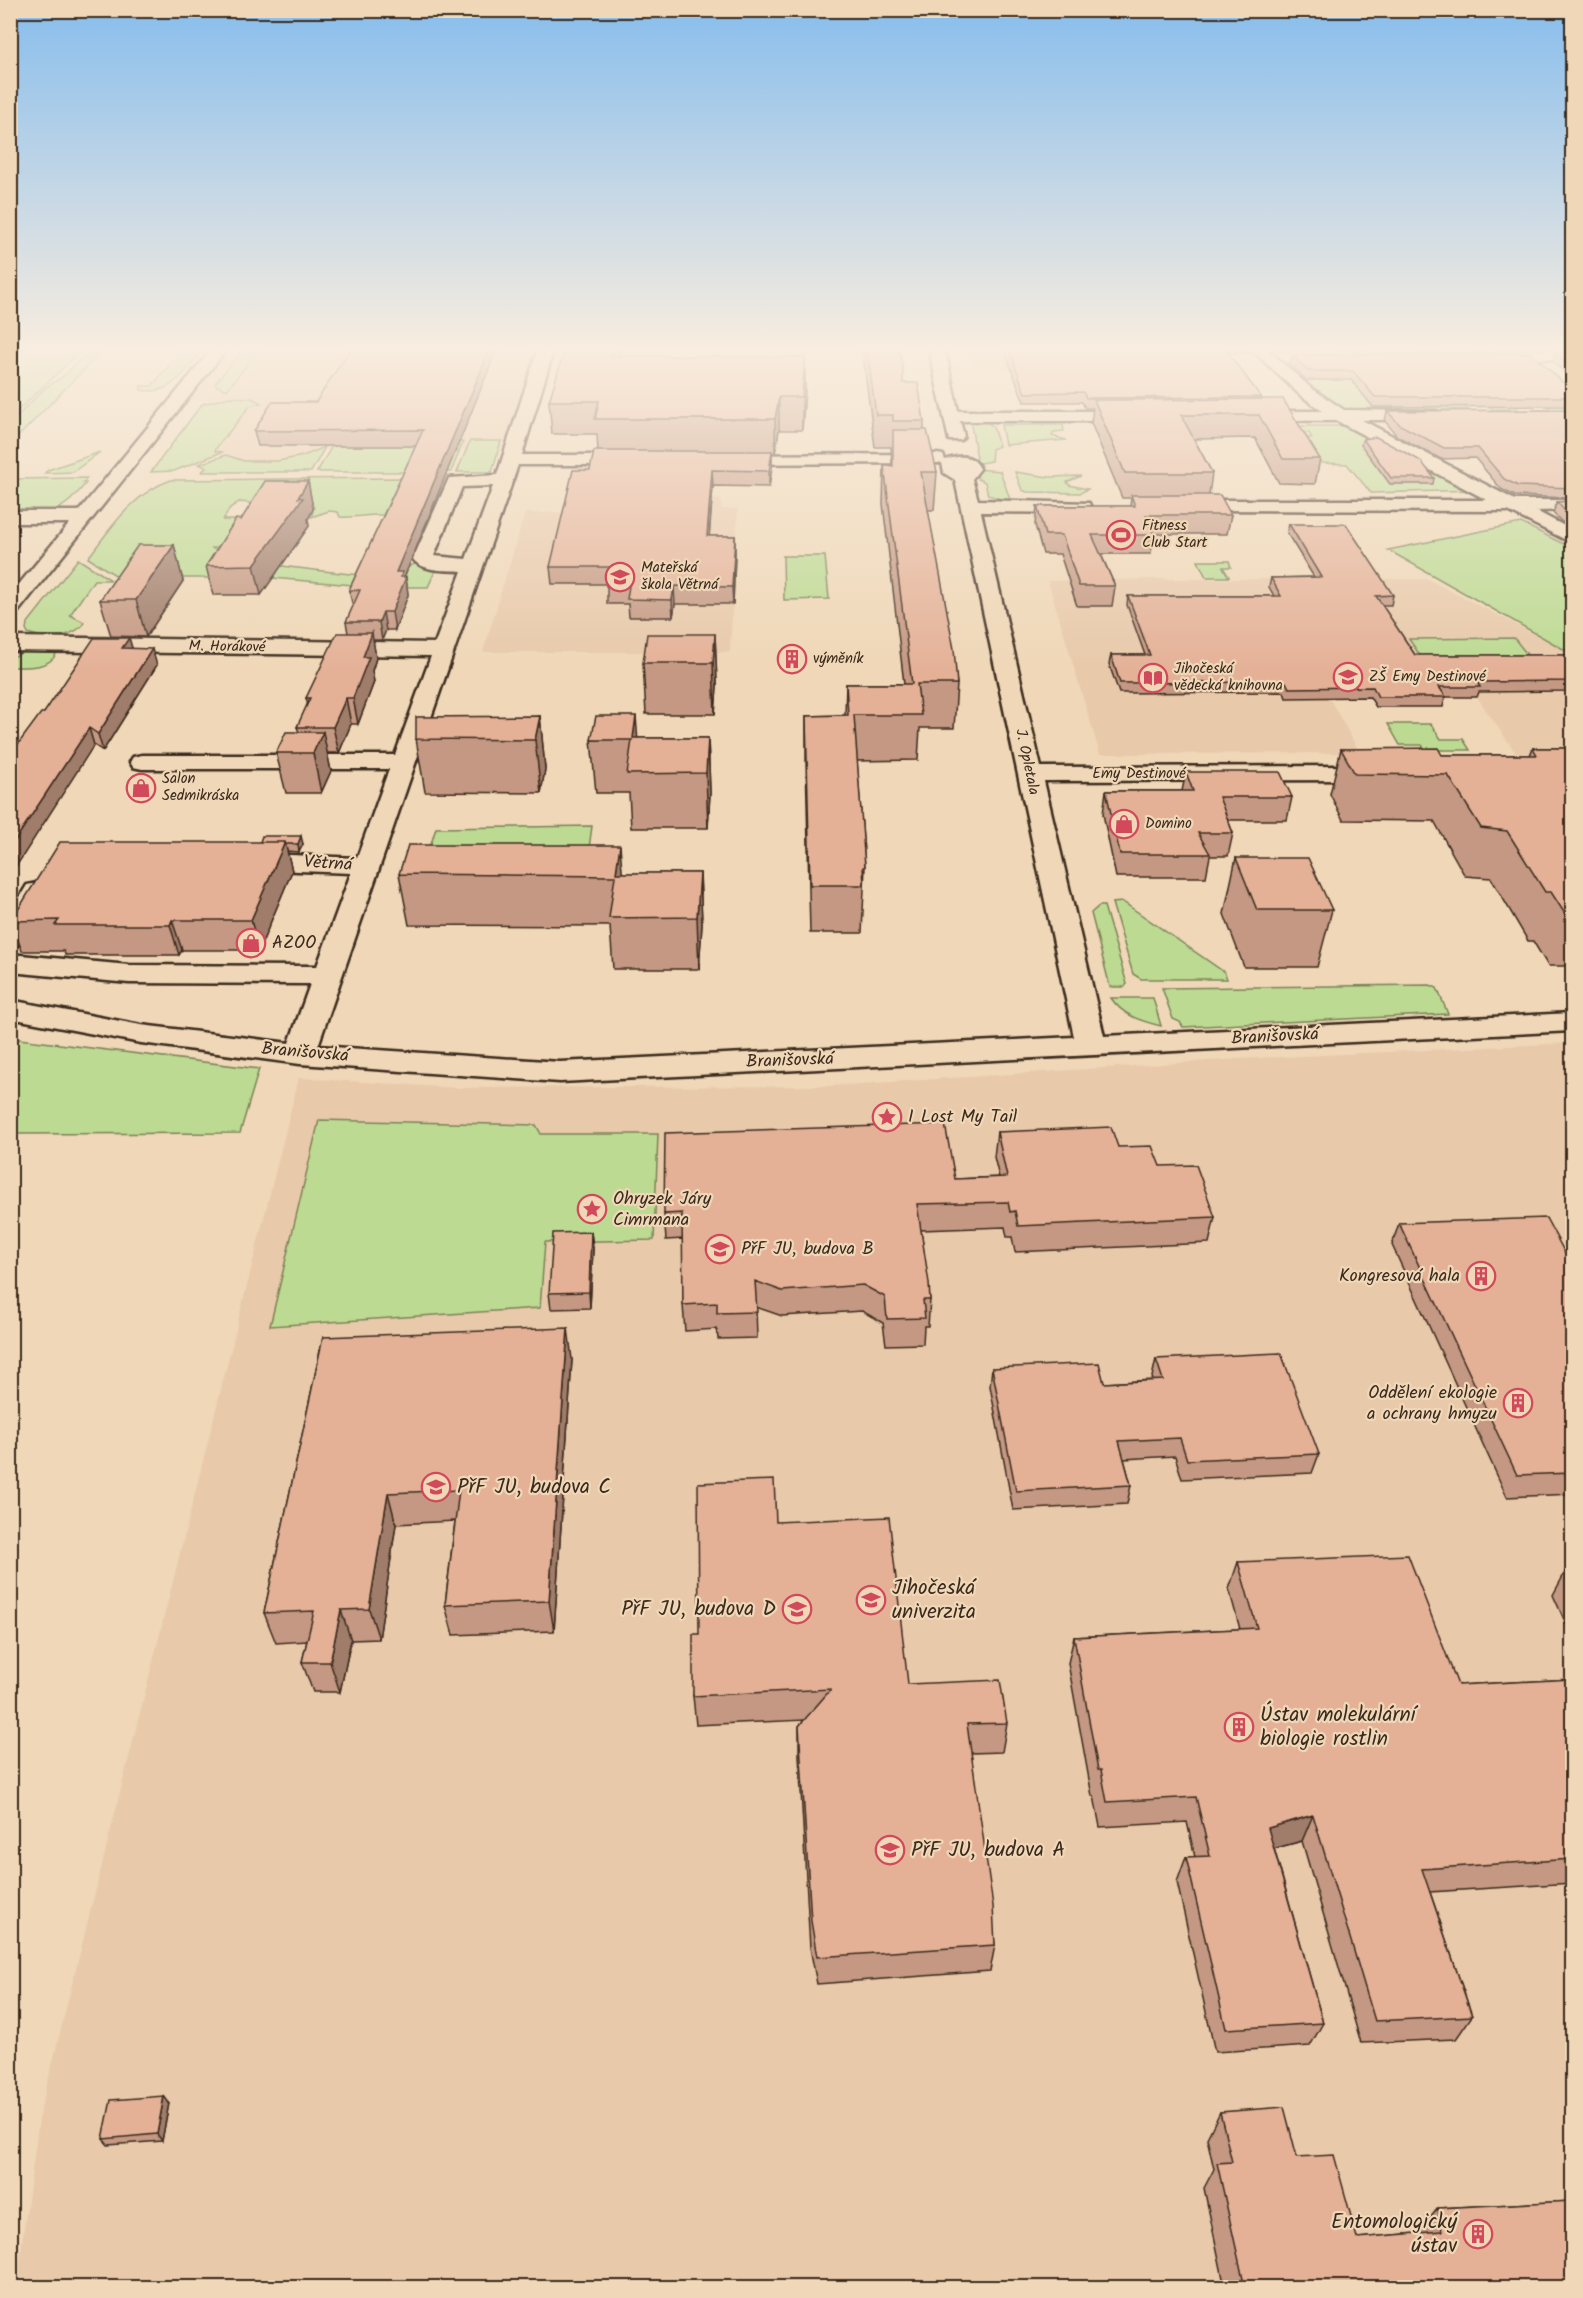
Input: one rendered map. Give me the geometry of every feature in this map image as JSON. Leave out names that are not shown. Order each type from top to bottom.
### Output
[{"type":"street","points":[[10,609],[133,456]]},
{"type":"street","name":"Větrná","points":[[474,564],[438,564],[423,559],[463,523],[507,470],[511,456]]},
{"type":"street","name":"J. Opletala","points":[[958,456],[1091,1046]]},
{"type":"street","points":[[1417,456],[1572,537]]},
{"type":"street","name":"Větrná","points":[[300,1054],[474,564],[455,482],[507,470],[659,460]]},
{"type":"street","points":[[707,460],[960,466]]},
{"type":"street","points":[[1164,506],[1572,505]]},
{"type":"street","points":[[970,506],[1101,507]]},
{"type":"street","points":[[10,517],[84,517]]},
{"type":"street","name":"M. Horákové","points":[[10,644],[444,650]]},
{"type":"street","points":[[142,762],[403,762]]},
{"type":"street","name":"Emy Destinové","points":[[1030,774],[1398,773]]},
{"type":"street","name":"Větrná","points":[[216,861],[295,861],[316,866],[367,866]]},
{"type":"street","points":[[10,938],[49,871]]},
{"type":"street","points":[[10,963],[129,974],[328,975]]},
{"type":"street","name":"Branišovská","points":[[12,1010],[141,1034],[300,1054],[560,1072],[1572,1022]]},
{"type":"shaded area","points":[[222,456],[307,456],[275,463],[243,462]]},
{"type":"shaded area","name":"Mateřská škola Větrná","points":[[620,499],[721,499],[721,509],[738,509],[730,652],[483,652],[525,513],[583,512]]},
{"type":"shaded area","points":[[1427,579],[1572,653],[1572,753],[1516,753],[1477,697],[1437,697],[1443,707],[1376,707],[1370,697],[1329,698],[1360,753],[1100,754],[1048,581]]},
{"type":"shaded area","name":"Jihočeská univerzita","points":[[1572,1043],[1572,2287],[16,2288],[40,2113],[299,1078],[456,1088],[831,1086],[1240,1059]]},
{"type":"green space","points":[[88,456],[94,456],[73,472],[45,473]]},
{"type":"green space","points":[[163,456],[211,456],[174,471],[151,472]]},
{"type":"green space","points":[[222,456],[244,461],[278,461],[302,456],[320,456],[311,472],[202,472],[206,467],[199,464]]},
{"type":"green space","points":[[326,456],[457,456],[451,472],[317,472]]},
{"type":"green space","points":[[464,456],[497,456],[492,472],[457,472]]},
{"type":"green space","points":[[991,456],[991,461],[975,464],[974,460]]},
{"type":"green space","points":[[1317,456],[1410,456],[1475,490],[1371,493],[1347,464],[1322,463]]},
{"type":"green space","points":[[976,469],[1000,471],[1011,502],[988,495],[985,482],[978,479]]},
{"type":"green space","points":[[1015,472],[1049,477],[1081,476],[1067,482],[1069,485],[1088,489],[1080,493],[1027,492],[1022,490]]},
{"type":"green space","points":[[87,478],[83,483],[86,483],[77,494],[61,507],[45,512],[11,514],[10,479]]},
{"type":"green space","points":[[401,478],[383,515],[340,517],[338,512],[329,511],[311,517],[314,508],[239,502],[230,508],[223,520],[258,520],[239,548],[212,548],[222,554],[259,563],[359,575],[366,586],[272,578],[120,578],[88,558],[134,502],[145,493],[171,480]]},
{"type":"green space","points":[[1521,523],[1572,548],[1572,654],[1388,550]]},
{"type":"green space","points":[[783,556],[825,556],[829,599],[784,600]]},
{"type":"green space","points":[[78,559],[111,580],[94,580],[70,615],[84,622],[82,626],[63,636],[56,637],[28,633],[27,624]]},
{"type":"green space","points":[[1198,561],[1229,561],[1231,567],[1223,567],[1229,577],[1206,577]]},
{"type":"green space","points":[[416,563],[437,567],[428,587],[373,587]]},
{"type":"green space","points":[[1514,638],[1533,662],[1425,663],[1409,639]]},
{"type":"green space","points":[[25,651],[54,651],[56,654],[53,659],[42,665],[11,667],[13,657]]},
{"type":"green space","points":[[1388,724],[1431,724],[1441,739],[1463,739],[1470,750],[1425,750],[1422,745],[1400,745]]},
{"type":"green space","points":[[592,826],[585,878],[420,879],[436,828]]},
{"type":"green space","points":[[1123,902],[1224,972],[1227,979],[1141,979],[1133,974],[1112,903]]},
{"type":"green space","points":[[1099,906],[1104,906],[1127,984],[1124,987],[1110,987],[1091,913]]},
{"type":"green space","points":[[1430,985],[1437,988],[1448,1014],[1183,1027],[1180,1022],[1173,1019],[1162,988]]},
{"type":"green space","points":[[1111,998],[1153,998],[1161,1026],[1140,1020],[1127,1013]]},
{"type":"green space","points":[[11,1038],[259,1069],[240,1133],[11,1134]]},
{"type":"green space","points":[[319,1120],[536,1125],[541,1134],[658,1134],[654,1240],[545,1242],[540,1308],[270,1326]]},
{"type":"building","points":[[411,456],[445,456],[396,572],[402,572],[401,577],[406,577],[392,612],[383,612],[379,622],[346,622],[360,590],[349,590]]},
{"type":"building","points":[[593,456],[771,456],[769,471],[712,470],[707,536],[735,536],[732,587],[674,586],[672,600],[627,599],[629,586],[606,586],[610,567],[550,567],[573,470],[590,470]]},
{"type":"building","points":[[893,456],[933,456],[937,472],[921,472],[954,649],[957,684],[917,684],[921,715],[854,715],[865,867],[863,867],[864,885],[810,885],[806,716],[848,715],[846,684],[912,684],[884,466],[893,466]]},
{"type":"building","points":[[1118,456],[1203,456],[1212,473],[1125,473]]},
{"type":"building","points":[[1281,456],[1318,456],[1320,459],[1283,459]]},
{"type":"building","points":[[1375,456],[1412,456],[1421,461],[1434,478],[1391,478]]},
{"type":"building","points":[[1485,456],[1572,456],[1572,488],[1518,486],[1504,479]]},
{"type":"building","points":[[265,481],[308,481],[298,498],[303,498],[254,565],[206,566],[236,519],[241,520]]},
{"type":"building","points":[[1131,495],[1220,495],[1231,515],[1146,515],[1154,535],[1092,535],[1115,586],[1079,586],[1062,535],[1045,535],[1037,506],[1135,506]]},
{"type":"building","points":[[1572,501],[1572,511],[1565,511],[1557,502]]},
{"type":"building","points":[[1289,524],[1346,524],[1393,595],[1376,596],[1415,655],[1572,655],[1572,681],[1477,682],[1480,687],[1439,687],[1446,697],[1378,697],[1373,687],[1289,688],[1286,682],[1120,683],[1111,655],[1150,655],[1128,596],[1281,596],[1271,578],[1321,577]]},
{"type":"building","points":[[138,545],[174,545],[136,600],[100,600]]},
{"type":"building","points":[[337,633],[372,633],[363,657],[369,657],[353,698],[346,698],[333,727],[297,727],[310,698],[306,698]]},
{"type":"building","points":[[647,634],[715,634],[713,663],[643,663]]},
{"type":"building","points":[[94,638],[129,638],[122,648],[152,649],[98,734],[89,728],[10,848],[10,755],[41,713],[44,713]]},
{"type":"building","points":[[540,716],[535,740],[416,739],[416,717]]},
{"type":"building","points":[[596,716],[636,716],[633,738],[708,738],[706,773],[627,774],[632,740],[591,740]]},
{"type":"building","points":[[286,732],[323,732],[313,753],[276,753]]},
{"type":"building","points":[[1438,748],[1442,755],[1537,755],[1533,748],[1572,748],[1572,773],[1567,773],[1572,781],[1572,917],[1567,917],[1551,892],[1545,892],[1507,831],[1481,828],[1448,775],[1355,774],[1341,749]]},
{"type":"building","points":[[1186,772],[1280,772],[1292,797],[1219,797],[1233,833],[1198,833],[1210,854],[1120,854],[1106,791],[1193,791]]},
{"type":"building","points":[[262,836],[301,836],[298,844],[285,844],[285,842],[260,842]]},
{"type":"building","points":[[60,842],[285,842],[251,920],[172,920],[170,925],[55,925],[59,920],[11,921]]},
{"type":"building","points":[[408,845],[620,845],[616,873],[700,873],[697,917],[609,918],[615,876],[399,874]]},
{"type":"building","points":[[1236,858],[1308,858],[1332,910],[1257,910]]},
{"type":"building","points":[[945,1124],[955,1179],[1007,1177],[997,1132],[1111,1127],[1118,1147],[1152,1146],[1160,1166],[1196,1165],[1215,1217],[1018,1226],[1015,1211],[1010,1212],[1008,1202],[917,1204],[929,1283],[930,1300],[923,1300],[925,1318],[887,1319],[885,1297],[863,1285],[782,1291],[755,1281],[757,1312],[717,1313],[717,1303],[683,1305],[682,1213],[664,1214],[665,1133]]},
{"type":"building","points":[[1546,1218],[1572,1266],[1572,1473],[1517,1475],[1399,1223]]},
{"type":"building","points":[[591,1232],[589,1292],[549,1293],[553,1233]]},
{"type":"building","name":"PřF JU, budova C","points":[[568,1328],[549,1601],[445,1605],[459,1490],[388,1493],[369,1609],[341,1610],[330,1662],[302,1662],[314,1611],[264,1613],[323,1337]]},
{"type":"building","points":[[1281,1353],[1319,1454],[1187,1460],[1180,1438],[1119,1441],[1131,1485],[1016,1491],[992,1368],[1099,1363],[1104,1383],[1163,1380],[1156,1359]]},
{"type":"building","points":[[774,1480],[776,1522],[889,1517],[908,1684],[1000,1680],[1007,1723],[967,1724],[993,1906],[995,1945],[817,1957],[811,1921],[799,1726],[831,1689],[693,1696],[693,1634],[699,1634],[698,1483]]},
{"type":"building","points":[[1408,1555],[1458,1685],[1572,1679],[1572,1859],[1422,1869],[1472,2016],[1375,2021],[1313,1815],[1268,1828],[1323,2023],[1226,2029],[1186,1857],[1210,1856],[1196,1797],[1107,1802],[1101,1770],[1098,1770],[1074,1637],[1257,1628],[1238,1562]]},
{"type":"building","points":[[164,2096],[157,2134],[103,2139],[111,2100]]},
{"type":"building","points":[[1284,2107],[1297,2157],[1334,2155],[1357,2238],[1442,2231],[1438,2208],[1572,2201],[1572,2232],[1566,2232],[1572,2251],[1572,2288],[1245,2288],[1217,2163],[1232,2162],[1220,2112]]},
{"type":"place","name":"Fitness Club Start","points":[[1121,535]]},
{"type":"place","name":"Mateřská škola Větrná","points":[[620,577]]},
{"type":"place","name":"výměník","points":[[792,659]]},
{"type":"place","name":"ZŠ Emy Destinové","points":[[1348,677]]},
{"type":"place","name":"Jihočeská vědecká knihovna","points":[[1153,678]]},
{"type":"place","name":"Salon Sedmikráska","points":[[141,788]]},
{"type":"place","name":"Domino","points":[[1124,824]]},
{"type":"place","name":"AZOO","points":[[251,943]]},
{"type":"place","name":"I Lost My Tail","points":[[887,1117]]},
{"type":"place","name":"Ohryzek Járy Cimrmana","points":[[592,1209]]},
{"type":"place","name":"PřF JU, budova B","points":[[720,1249]]},
{"type":"place","name":"Kongresová hala","points":[[1481,1276]]},
{"type":"place","name":"Oddělení ekologie a ochrany hmyzu","points":[[1518,1403]]},
{"type":"place","name":"PřF JU, budova C","points":[[436,1487]]},
{"type":"place","name":"Jihočeská univerzita","points":[[871,1600]]},
{"type":"place","name":"PřF JU, budova D","points":[[797,1609]]},
{"type":"place","name":"Ústav molekulární biologie rostlin","points":[[1239,1727]]},
{"type":"place","name":"PřF JU, budova A","points":[[890,1850]]},
{"type":"place","name":"Entomologický ústav","points":[[1478,2234]]}]
